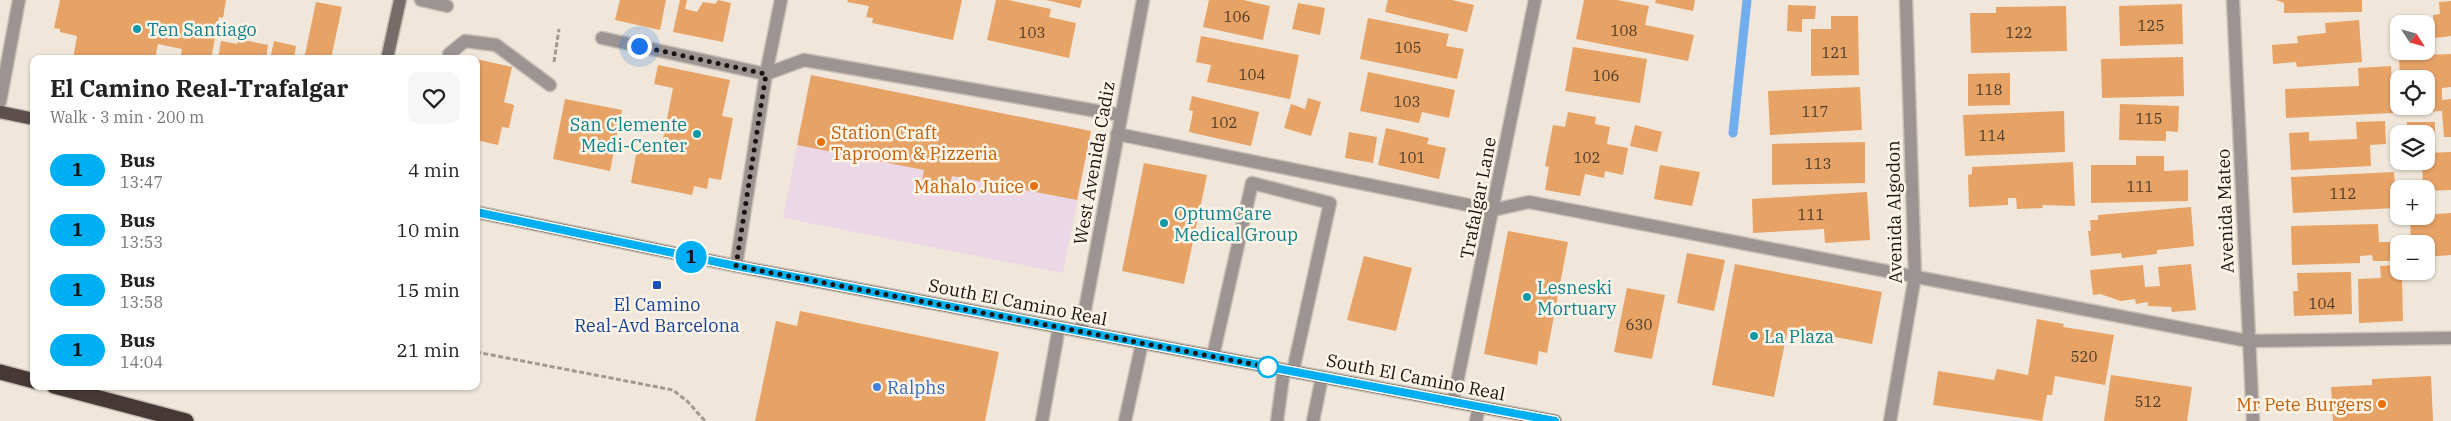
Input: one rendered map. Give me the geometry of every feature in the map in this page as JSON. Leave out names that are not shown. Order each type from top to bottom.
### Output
[{"type":"highway","points":[[0,372],[30,380]]},
{"type":"highway","points":[[69,390],[186,421]]},
{"type":"main road","points":[[0,112],[30,117]]},
{"type":"main road","name":"South El Camino Real","points":[[480,213],[736,266],[1555,421]]},
{"type":"street","points":[[0,102],[19,0]]},
{"type":"street","points":[[388,55],[400,0]]},
{"type":"street","points":[[421,0],[447,6]]},
{"type":"street","points":[[736,266],[766,74],[781,0]]},
{"type":"street","name":"West Avenida Cadiz","points":[[1081,332],[1143,0]]},
{"type":"street","name":"Trafalgar Lane","points":[[1453,402],[1535,0]]},
{"type":"street","name":"Avenida Algodon","points":[[1890,421],[1915,276],[1906,0]]},
{"type":"street","name":"Avenida Mateo","points":[[2233,0],[2253,421]]},
{"type":"street","points":[[602,38],[766,74],[804,60],[1120,116]]},
{"type":"street","points":[[449,55],[465,41],[496,45],[550,85]]},
{"type":"street","points":[[1117,134],[1493,210],[1528,202],[2248,341],[2451,338]]},
{"type":"street","points":[[1213,356],[1252,183],[1330,203],[1277,421]]},
{"type":"street","points":[[1042,421],[1059,327]]},
{"type":"street","points":[[1125,421],[1142,343]]},
{"type":"street","points":[[1313,421],[1322,377]]},
{"type":"street","points":[[1476,421],[1479,406]]},
{"type":"path","points":[[557,46],[559,29]]},
{"type":"path","points":[[480,353],[673,390],[688,402],[705,421]]},
{"type":"shaded area","points":[[811,75],[1091,131],[1063,273],[783,218]]},
{"type":"building","name":"Ten Santiago","points":[[60,0],[226,0],[223,18],[219,17],[212,55],[181,55],[182,49],[158,44],[156,55],[74,55],[77,36],[60,32],[60,29],[54,28]]},
{"type":"building","points":[[620,0],[666,0],[660,30],[615,20]]},
{"type":"building","points":[[680,0],[687,0],[685,9],[697,12],[703,2],[715,4],[718,0],[731,3],[723,42],[673,32]]},
{"type":"building","points":[[848,0],[962,0],[953,40],[872,23],[873,18],[866,17],[869,6],[847,2]]},
{"type":"building","points":[[996,0],[1008,0],[1051,9],[1049,17],[1076,23],[1069,58],[987,40]]},
{"type":"building","points":[[1046,0],[1082,0],[1080,8]]},
{"type":"building","points":[[1209,0],[1243,0],[1270,6],[1263,40],[1203,27]]},
{"type":"building","points":[[1388,0],[1452,0],[1474,5],[1467,32],[1385,12]]},
{"type":"building","points":[[1584,0],[1617,0],[1649,6],[1645,25],[1694,35],[1688,61],[1576,39]]},
{"type":"building","points":[[1656,0],[1695,0],[1693,11],[1655,3]]},
{"type":"building","points":[[2276,0],[2362,0],[2362,12],[2284,13],[2284,3]]},
{"type":"building","points":[[2451,1],[2451,36],[2435,38],[2435,15],[2433,15],[2440,14],[2439,2]]},
{"type":"building","points":[[316,2],[342,7],[332,55],[305,55]]},
{"type":"building","points":[[1298,3],[1325,8],[1320,35],[1292,29]]},
{"type":"building","points":[[2182,4],[2183,44],[2120,46],[2119,6]]},
{"type":"building","points":[[1788,5],[1816,6],[1815,19],[1802,19],[1802,32],[1787,31]]},
{"type":"building","points":[[2066,6],[2067,51],[1971,53],[1970,13],[1996,13],[1996,7]]},
{"type":"building","points":[[1831,16],[1858,16],[1859,75],[1811,76],[1811,29],[1831,29]]},
{"type":"building","points":[[1368,18],[1449,34],[1446,46],[1464,49],[1457,79],[1360,59]]},
{"type":"building","points":[[2359,20],[2362,62],[2297,67],[2296,62],[2273,64],[2272,45],[2298,43],[2297,36],[2326,33],[2325,23]]},
{"type":"building","points":[[1201,36],[1299,55],[1290,99],[1207,82],[1211,65],[1196,62]]},
{"type":"building","points":[[238,39],[268,45],[267,55],[219,55],[221,41],[237,44]]},
{"type":"building","points":[[274,41],[296,46],[295,55],[271,55]]},
{"type":"building","points":[[1573,47],[1647,59],[1640,103],[1565,91]]},
{"type":"building","points":[[2451,54],[2451,87],[2442,88],[2442,100],[2451,99],[2451,137],[2444,137],[2442,111],[2435,111],[2435,70],[2400,70],[2399,60],[2435,60],[2435,55]]},
{"type":"building","points":[[2183,57],[2184,96],[2102,98],[2101,59]]},
{"type":"building","points":[[480,60],[512,67],[504,102],[514,105],[509,128],[502,127],[498,145],[480,141]]},
{"type":"building","name":"San Clemente Medi-Center","points":[[658,65],[730,80],[722,116],[733,118],[721,180],[709,178],[707,189],[694,186],[692,195],[631,183],[637,149],[660,154],[673,88],[654,84]]},
{"type":"building","points":[[2391,66],[2390,113],[2286,118],[2285,89],[2359,86],[2358,68]]},
{"type":"building","points":[[1368,72],[1455,90],[1449,118],[1422,112],[1419,123],[1360,111]]},
{"type":"building","points":[[2010,73],[2010,105],[1968,106],[1968,74]]},
{"type":"building","points":[[811,75],[1091,131],[1077,200],[952,176],[948,194],[921,189],[924,170],[797,145]]},
{"type":"building","points":[[1860,87],[1862,130],[1770,135],[1768,91]]},
{"type":"building","points":[[1192,96],[1259,112],[1251,146],[1189,132],[1193,111],[1189,110]]},
{"type":"building","points":[[1308,98],[1321,102],[1311,136],[1284,128],[1291,104],[1305,109]]},
{"type":"building","points":[[565,99],[622,110],[610,171],[553,159]]},
{"type":"building","points":[[2120,104],[2179,106],[2178,132],[2166,131],[2166,141],[2119,140]]},
{"type":"building","points":[[2064,111],[2065,152],[1965,156],[1963,115]]},
{"type":"building","points":[[1568,112],[1596,117],[1595,124],[1610,127],[1607,144],[1628,148],[1623,175],[1605,171],[1604,178],[1585,174],[1580,196],[1545,190],[1549,167],[1545,166],[1553,125],[1565,127]]},
{"type":"building","points":[[2385,121],[2386,144],[2370,145],[2371,166],[2291,170],[2289,133],[2309,132],[2309,141],[2357,139],[2356,122]]},
{"type":"building","points":[[2407,122],[2435,122],[2435,125],[2407,125]]},
{"type":"building","points":[[1635,125],[1662,132],[1657,152],[1630,146]]},
{"type":"building","points":[[1386,128],[1429,138],[1427,144],[1446,148],[1439,179],[1378,165]]},
{"type":"building","points":[[1349,132],[1377,137],[1373,163],[1345,158]]},
{"type":"building","points":[[1865,142],[1865,183],[1772,185],[1772,144]]},
{"type":"building","points":[[2451,152],[2451,190],[2435,191],[2435,180],[2423,180],[2422,170],[2435,170],[2435,153]]},
{"type":"building","points":[[2136,156],[2164,156],[2164,171],[2188,170],[2188,201],[2091,203],[2091,165],[2136,165]]},
{"type":"building","points":[[2073,162],[2075,206],[2042,205],[2043,208],[2017,209],[2016,198],[2008,198],[2008,205],[1969,207],[1968,175],[1972,174],[1972,167]]},
{"type":"building","name":"OptumCare Medical Group","points":[[1144,163],[1207,175],[1184,284],[1122,271]]},
{"type":"building","points":[[1660,165],[1700,172],[1692,206],[1654,199]]},
{"type":"building","points":[[2394,172],[2394,180],[2390,180],[2390,208],[2293,213],[2291,177]]},
{"type":"building","points":[[1867,192],[1870,240],[1825,243],[1824,229],[1753,233],[1752,199]]},
{"type":"building","points":[[2191,207],[2194,246],[2157,250],[2157,254],[2122,258],[2121,253],[2091,256],[2088,231],[2091,231],[2090,220],[2098,220],[2098,215]]},
{"type":"building","points":[[2451,213],[2451,255],[2435,256],[2435,235],[2411,235],[2410,225],[2435,225],[2435,214]]},
{"type":"building","points":[[2378,224],[2379,242],[2390,242],[2390,261],[2373,261],[2372,255],[2360,256],[2360,263],[2292,265],[2291,226]]},
{"type":"building","name":"Lesneski Mortuary","points":[[1508,231],[1568,242],[1547,353],[1539,351],[1537,365],[1484,354]]},
{"type":"building","points":[[1687,253],[1725,260],[1714,311],[1677,303]]},
{"type":"building","points":[[1364,256],[1412,268],[1396,331],[1347,320]]},
{"type":"building","name":"La Plaza","points":[[1735,264],[1882,292],[1872,344],[1788,328],[1774,397],[1712,385]]},
{"type":"building","points":[[2191,264],[2196,310],[2172,312],[2171,307],[2148,306],[2148,302],[2136,304],[2135,299],[2121,301],[2100,294],[2093,295],[2090,270],[2143,265],[2145,287],[2160,286],[2158,267]]},
{"type":"building","points":[[2390,265],[2390,280],[2402,280],[2403,321],[2359,323],[2358,279],[2381,278],[2380,266]]},
{"type":"building","points":[[2351,272],[2352,314],[2294,316],[2293,291],[2298,291],[2297,273]]},
{"type":"building","points":[[1627,288],[1665,295],[1652,359],[1614,352]]},
{"type":"building","name":"Ralphs","points":[[800,311],[999,352],[985,421],[755,421],[776,321],[797,326]]},
{"type":"building","points":[[2037,319],[2064,324],[2063,327],[2114,335],[2105,385],[2055,376],[2052,395],[2047,395],[2042,421],[1933,405],[1938,371],[1994,380],[1997,369],[2028,375]]},
{"type":"building","points":[[2111,375],[2192,387],[2187,421],[2104,421]]},
{"type":"building","name":"Mr Pete Burgers","points":[[2431,376],[2433,421],[2333,421],[2331,387],[2372,385],[2372,379]]},
{"type":"waterway","points":[[1733,133],[1747,0]]},
{"type":"bus line","name":"1","points":[[480,213],[736,266],[1555,421]]},
{"type":"place","name":"Ten Santiago","points":[[137,29]]},
{"type":"place","name":"San Clemente Medi-Center","points":[[697,134]]},
{"type":"place","name":"Station Craft Taproom & Pizzeria","points":[[821,142]]},
{"type":"place","name":"Mahalo Juice","points":[[1034,186]]},
{"type":"place","name":"OptumCare Medical Group","points":[[1164,223]]},
{"type":"place","name":"El Camino Real-Avd Barcelona","points":[[657,285]]},
{"type":"place","name":"Lesneski Mortuary","points":[[1527,297]]},
{"type":"place","name":"La Plaza","points":[[1754,336]]},
{"type":"place","name":"Ralphs","points":[[877,387]]},
{"type":"place","name":"Mr Pete Burgers","points":[[2382,404]]},
{"type":"route","points":[[639,46],[766,74],[736,266],[1268,367]]}]
